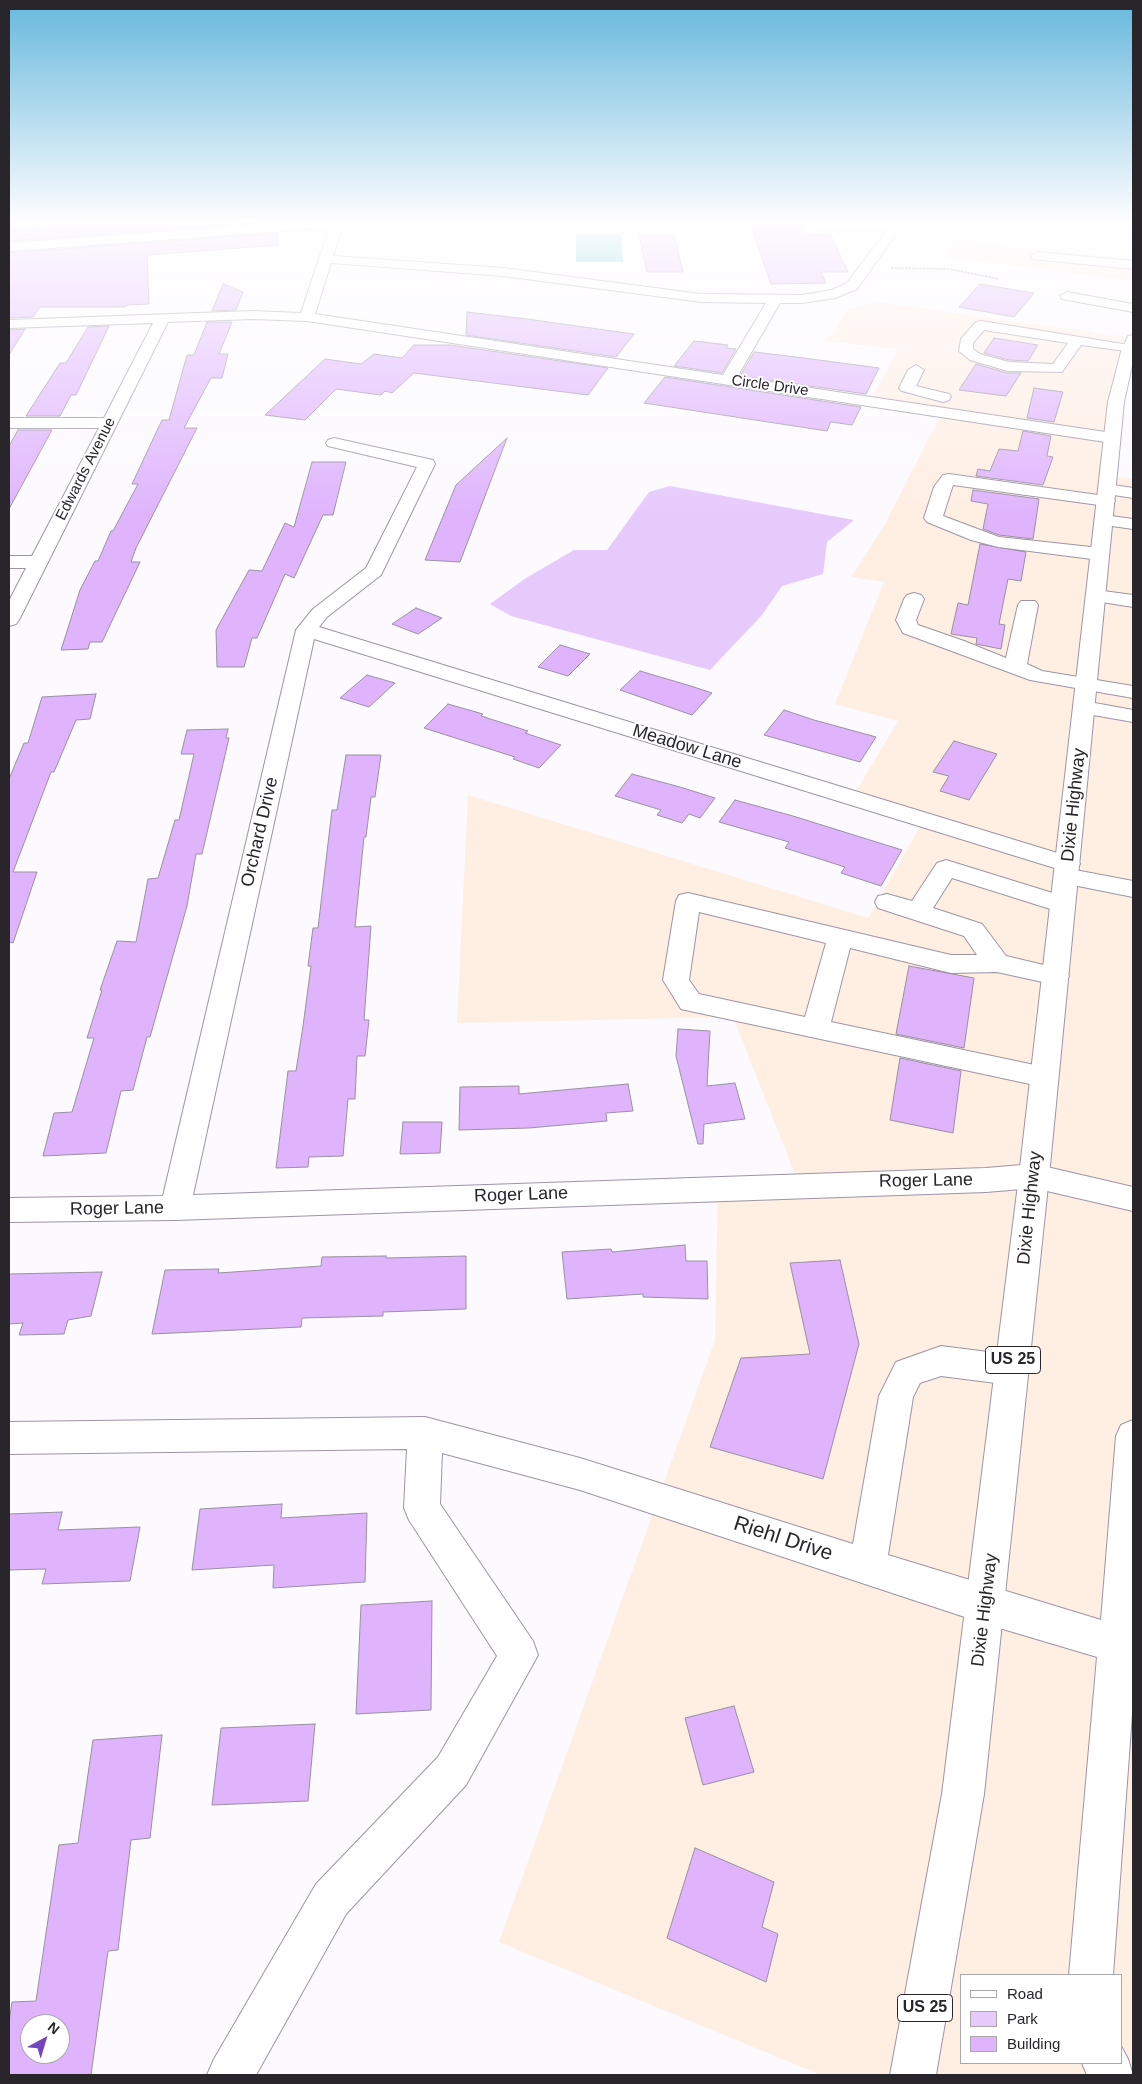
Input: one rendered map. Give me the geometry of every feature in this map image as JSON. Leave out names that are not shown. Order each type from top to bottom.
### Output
[{"type":"street","name":"Circle Drive","points":[[9,324],[105,320]]},
{"type":"street","name":"Edwards Avenue","points":[[9,620],[162,320]]},
{"type":"street","name":"Circle Drive","points":[[329,320],[1112,438]]},
{"type":"street","points":[[728,380],[763,320]]},
{"type":"street","points":[[1077,340],[1057,369],[1008,366],[975,357],[966,351],[966,342],[981,325],[1077,340],[1131,344]]},
{"type":"street","name":"Dixie Highway","points":[[913,2075],[963,1794],[1056,976],[1112,438],[1118,392],[1131,344]]},
{"type":"street","points":[[916,370],[907,388],[952,400],[961,415]]},
{"type":"street","points":[[9,423],[109,423]]},
{"type":"street","name":"Orchard Drive","points":[[175,1208],[306,630],[320,613],[374,571],[427,464],[334,443]]},
{"type":"street","points":[[1100,554],[998,542],[977,536],[933,518],[943,487],[950,479],[1106,495],[1133,493]]},
{"type":"street","points":[[1104,520],[1133,524]]},
{"type":"street","points":[[9,562],[38,562]]},
{"type":"street","points":[[1096,596],[1133,601]]},
{"type":"street","points":[[914,599],[906,620],[910,629],[957,645],[998,663],[1016,667],[1038,676],[1133,692]]},
{"type":"street","points":[[1016,667],[1016,658],[1028,605]]},
{"type":"street","name":"Meadow Lane","points":[[306,630],[1066,881]]},
{"type":"street","points":[[1084,708],[1133,716]]},
{"type":"street","points":[[918,912],[946,868],[1133,889]]},
{"type":"street","points":[[1044,1077],[690,1002],[676,980],[688,901],[951,964],[997,964],[1056,976]]},
{"type":"street","points":[[887,902],[973,930],[997,964]]},
{"type":"street","points":[[816,1028],[840,937]]},
{"type":"street","name":"Roger Lane","points":[[9,1210],[175,1208],[791,1185],[986,1180],[1034,1176],[1133,1194]]},
{"type":"street","points":[[868,1567],[896,1396],[908,1372],[941,1360],[1012,1370]]},
{"type":"street","points":[[230,2075],[331,1900],[452,1771],[519,1655],[422,1508],[425,1433]]},
{"type":"street","name":"Riehl Drive","points":[[9,1438],[425,1433],[580,1474],[868,1567],[1126,1647]]},
{"type":"street","points":[[1091,1974],[1126,1647],[1133,1436]]},
{"type":"street","points":[[1106,2064],[1112,2075]]},
{"type":"shaded area","points":[[840,320],[1008,320],[1133,338],[1133,349],[1129,349],[1109,476],[1133,479],[1133,2075],[821,2075],[499,1942],[715,1340],[718,1187],[799,1184],[733,1017],[457,1023],[468,795],[868,918],[924,820],[852,798],[898,721],[835,704],[884,582],[851,577],[884,526],[942,412],[870,401],[898,349],[826,341]]},
{"type":"green space","points":[[670,486],[854,520],[827,542],[823,574],[782,586],[762,615],[710,670],[511,616],[490,604],[526,578],[574,550],[607,550],[649,492]]},
{"type":"building","points":[[467,320],[536,320],[634,334],[616,357],[466,335]]},
{"type":"building","points":[[207,322],[232,322],[219,354],[228,354],[222,378],[211,378],[184,428],[197,428],[136,548],[131,562],[140,562],[102,642],[90,642],[88,649],[61,650],[80,590],[95,561],[98,561],[111,531],[113,531],[138,484],[132,484],[162,420],[169,420],[187,355],[194,355]]},
{"type":"building","points":[[109,326],[76,395],[71,395],[60,416],[26,416],[60,363],[66,363],[88,327]]},
{"type":"building","points":[[25,329],[9,355],[9,330]]},
{"type":"building","points":[[994,338],[1038,345],[1028,361],[1009,360],[984,353]]},
{"type":"building","points":[[694,341],[728,345],[726,348],[736,349],[722,373],[674,366]]},
{"type":"building","points":[[414,345],[450,345],[608,368],[588,395],[414,373],[392,393],[385,391],[381,395],[336,389],[305,420],[265,415],[325,359],[361,364],[374,354],[402,358]]},
{"type":"building","points":[[754,352],[879,368],[866,394],[740,376]]},
{"type":"building","points":[[976,364],[1007,373],[1021,373],[1006,396],[959,390]]},
{"type":"building","points":[[665,377],[861,407],[852,425],[831,422],[827,431],[644,403]]},
{"type":"building","points":[[1034,388],[1063,392],[1054,422],[1027,418]]},
{"type":"building","points":[[18,430],[52,430],[9,509],[9,446]]},
{"type":"building","points":[[1023,431],[1051,436],[1047,456],[1053,457],[1043,485],[976,476],[978,469],[990,471],[999,449],[1018,451]]},
{"type":"building","points":[[507,438],[460,562],[425,560],[456,485]]},
{"type":"building","points":[[312,462],[346,462],[333,515],[323,515],[294,578],[285,574],[257,638],[252,638],[244,667],[217,667],[216,630],[249,570],[262,571],[285,523],[294,527]]},
{"type":"building","points":[[973,490],[1039,499],[1033,539],[999,535],[983,529],[988,504],[971,501]]},
{"type":"building","points":[[980,544],[1026,552],[1021,581],[1008,579],[999,624],[1005,625],[1001,649],[976,644],[977,638],[951,634],[958,603],[968,605]]},
{"type":"building","points":[[416,608],[442,618],[418,634],[392,624]]},
{"type":"building","points":[[560,645],[590,654],[568,676],[538,667]]},
{"type":"building","points":[[640,671],[712,693],[692,715],[620,690]]},
{"type":"building","points":[[367,675],[395,683],[369,707],[340,698]]},
{"type":"building","points":[[96,694],[90,719],[76,720],[54,772],[51,772],[13,872],[37,872],[13,943],[9,942],[9,779],[24,743],[28,743],[42,697]]},
{"type":"building","points":[[448,704],[483,714],[481,716],[528,731],[525,733],[561,745],[539,768],[513,759],[515,757],[424,728]]},
{"type":"building","points":[[784,710],[876,737],[860,762],[764,735]]},
{"type":"building","points":[[228,729],[226,738],[229,738],[202,854],[196,854],[187,906],[150,1037],[147,1037],[133,1090],[121,1091],[106,1153],[43,1156],[54,1113],[72,1112],[94,1038],[87,1038],[102,990],[100,990],[117,941],[136,942],[148,879],[158,878],[175,820],[179,820],[194,754],[181,754],[187,730]]},
{"type":"building","points":[[954,741],[997,754],[969,800],[940,791],[949,776],[933,772]]},
{"type":"building","points":[[346,755],[381,755],[375,797],[371,797],[366,837],[364,837],[355,927],[371,926],[364,1020],[369,1020],[365,1056],[357,1056],[355,1099],[348,1099],[343,1156],[309,1157],[308,1167],[276,1168],[288,1071],[296,1071],[311,966],[308,966],[313,928],[318,928],[332,810],[337,810]]},
{"type":"building","points":[[632,774],[715,798],[700,818],[689,814],[682,823],[657,815],[661,810],[615,796]]},
{"type":"building","points":[[735,800],[902,850],[881,886],[841,873],[845,867],[785,848],[789,842],[719,822]]},
{"type":"building","points":[[909,966],[974,978],[964,1048],[896,1034]]},
{"type":"building","points":[[678,1029],[710,1031],[707,1086],[735,1083],[745,1119],[704,1124],[703,1144],[698,1144],[676,1056]]},
{"type":"building","points":[[900,1058],[961,1071],[953,1133],[890,1120]]},
{"type":"building","points":[[628,1084],[633,1111],[606,1113],[607,1121],[529,1128],[459,1130],[460,1087],[519,1086],[519,1094]]},
{"type":"building","points":[[403,1122],[442,1122],[440,1153],[400,1154]]},
{"type":"building","points":[[685,1245],[686,1261],[707,1261],[708,1299],[643,1297],[643,1294],[567,1299],[562,1252],[611,1249],[612,1252]]},
{"type":"building","points":[[386,1256],[386,1258],[466,1256],[466,1309],[383,1312],[383,1316],[302,1318],[301,1327],[152,1334],[165,1270],[219,1269],[218,1273],[321,1266],[322,1257]]},
{"type":"building","points":[[840,1260],[859,1344],[823,1479],[710,1447],[741,1358],[810,1354],[790,1263]]},
{"type":"building","points":[[102,1272],[91,1316],[68,1320],[64,1334],[19,1335],[23,1323],[9,1324],[9,1274]]},
{"type":"building","points":[[282,1504],[281,1518],[367,1513],[365,1582],[273,1588],[274,1565],[192,1570],[200,1509]]},
{"type":"building","points":[[62,1512],[58,1530],[140,1527],[130,1581],[42,1584],[46,1569],[9,1570],[9,1514]]},
{"type":"building","points":[[432,1601],[431,1710],[356,1714],[361,1605]]},
{"type":"building","points":[[734,1706],[754,1772],[703,1785],[685,1718]]},
{"type":"building","points":[[315,1724],[308,1801],[212,1805],[221,1728]]},
{"type":"building","points":[[162,1735],[150,1838],[131,1840],[118,1950],[108,1951],[91,2075],[9,2075],[9,2022],[12,2002],[36,2001],[59,1845],[78,1843],[93,1740]]},
{"type":"building","points":[[695,1848],[774,1882],[762,1927],[778,1934],[766,1982],[667,1938]]}]
